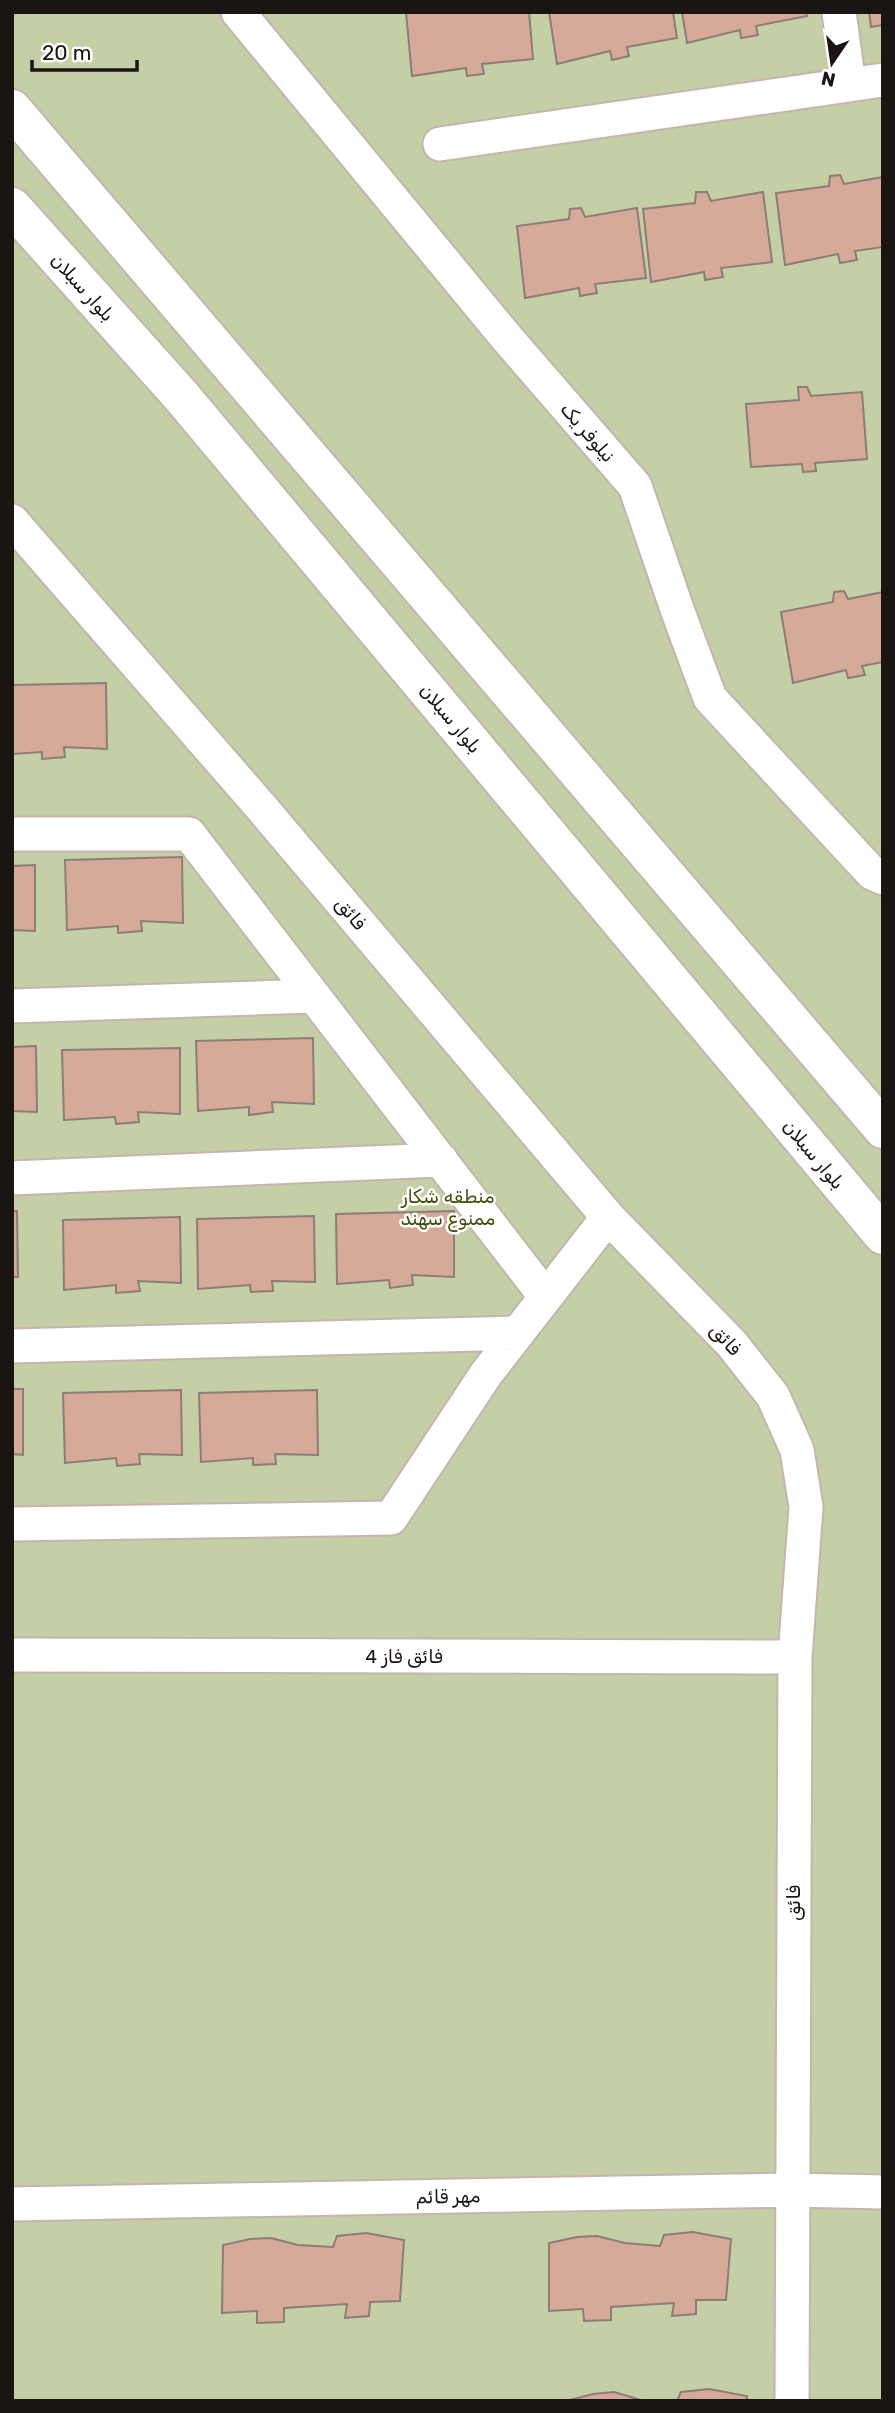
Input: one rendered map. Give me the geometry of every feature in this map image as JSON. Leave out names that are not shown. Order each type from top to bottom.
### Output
[{"type":"street","name":"نیلوفر یک","points":[[238,12],[506,337],[635,486],[710,698],[872,873],[883,878]]},
{"type":"street","points":[[839,12],[849,85]]},
{"type":"street","points":[[440,144],[883,80]]},
{"type":"street","points":[[12,109],[883,1129]]},
{"type":"street","name":"بلوار سبلان","points":[[12,207],[182,397],[883,1235]]},
{"type":"street","name":"فائق","points":[[12,521],[261,807],[608,1217],[732,1344],[773,1396],[797,1450],[806,1507],[795,1657],[792,2401]]},
{"type":"street","points":[[12,834],[189,834],[545,1296]]},
{"type":"street","points":[[12,1006],[313,996]]},
{"type":"street","points":[[12,1178],[441,1160]]},
{"type":"street","points":[[12,1524],[391,1518],[486,1374],[608,1217]]},
{"type":"street","points":[[12,1346],[517,1333]]},
{"type":"street","name":"فائق فاز 4","points":[[12,1656],[795,1657]]},
{"type":"street","name":"مهر قائم","points":[[12,2204],[791,2190],[883,2193]]},
{"type":"green space","name":"منطقه شکار ممنوع سهند","points":[[12,12],[883,12],[883,2401],[12,2401]]},
{"type":"building","points":[[406,12],[529,12],[533,59],[482,64],[484,74],[467,76],[466,68],[412,76]]},
{"type":"building","points":[[549,12],[673,12],[677,38],[627,47],[629,56],[612,60],[610,51],[557,64]]},
{"type":"building","points":[[682,12],[806,12],[807,16],[756,26],[758,35],[741,38],[740,30],[687,43]]},
{"type":"building","points":[[869,12],[883,12],[883,25],[871,27]]},
{"type":"building","points":[[840,175],[844,184],[883,177],[883,247],[855,251],[857,260],[840,263],[838,254],[785,265],[776,193],[829,186],[830,176]]},
{"type":"building","points":[[696,192],[707,192],[711,201],[763,192],[772,262],[721,268],[723,277],[705,280],[704,272],[651,282],[643,209],[695,203]]},
{"type":"building","points":[[581,208],[585,217],[637,208],[646,278],[595,284],[597,293],[580,296],[579,288],[525,298],[517,226],[569,219],[570,209]]},
{"type":"building","points":[[798,387],[807,387],[811,396],[862,392],[867,459],[815,463],[816,471],[803,472],[802,464],[751,467],[746,404],[799,400]]},
{"type":"building","points":[[844,591],[848,599],[883,592],[883,662],[862,666],[865,675],[848,678],[846,670],[793,683],[781,612],[833,602],[834,592]]},
{"type":"building","points":[[106,683],[107,749],[64,747],[65,757],[42,759],[42,752],[12,754],[12,685]]},
{"type":"building","points":[[182,857],[183,923],[141,921],[142,931],[118,933],[118,926],[67,930],[65,860]]},
{"type":"building","points":[[35,865],[35,931],[12,930],[12,866]]},
{"type":"building","points":[[313,1038],[314,1104],[272,1102],[273,1112],[249,1115],[249,1107],[198,1111],[196,1041]]},
{"type":"building","points":[[36,1046],[37,1112],[12,1111],[12,1047]]},
{"type":"building","points":[[180,1048],[180,1114],[138,1112],[139,1122],[116,1124],[115,1117],[64,1120],[62,1050]]},
{"type":"building","points":[[12,1211],[17,1211],[18,1277],[12,1277]]},
{"type":"building","points":[[454,1211],[454,1277],[412,1275],[413,1285],[390,1288],[389,1280],[337,1284],[336,1214]]},
{"type":"building","points":[[314,1216],[315,1282],[272,1281],[273,1291],[251,1292],[250,1285],[198,1289],[197,1219]]},
{"type":"building","points":[[180,1217],[181,1283],[138,1281],[140,1291],[116,1293],[116,1285],[64,1290],[63,1220]]},
{"type":"building","points":[[12,1389],[23,1389],[23,1455],[12,1454]]},
{"type":"building","points":[[181,1390],[182,1455],[139,1454],[140,1464],[117,1466],[116,1458],[65,1463],[63,1393]]},
{"type":"building","points":[[317,1390],[318,1455],[275,1454],[276,1464],[253,1465],[253,1458],[201,1462],[199,1393]]},
{"type":"building","points":[[693,2232],[731,2239],[726,2300],[696,2300],[696,2314],[672,2316],[674,2303],[611,2307],[611,2320],[584,2321],[583,2309],[549,2311],[549,2243],[597,2236],[625,2243],[660,2246],[664,2235]]},
{"type":"building","points":[[366,2233],[404,2240],[400,2301],[370,2302],[369,2316],[345,2318],[347,2304],[284,2308],[284,2322],[257,2323],[257,2311],[222,2313],[223,2245],[271,2238],[298,2245],[333,2247],[337,2236]]},
{"type":"building","points":[[709,2389],[747,2396],[747,2401],[677,2401],[681,2392]]},
{"type":"building","points":[[614,2392],[641,2400],[656,2401],[566,2401],[593,2394]]}]
